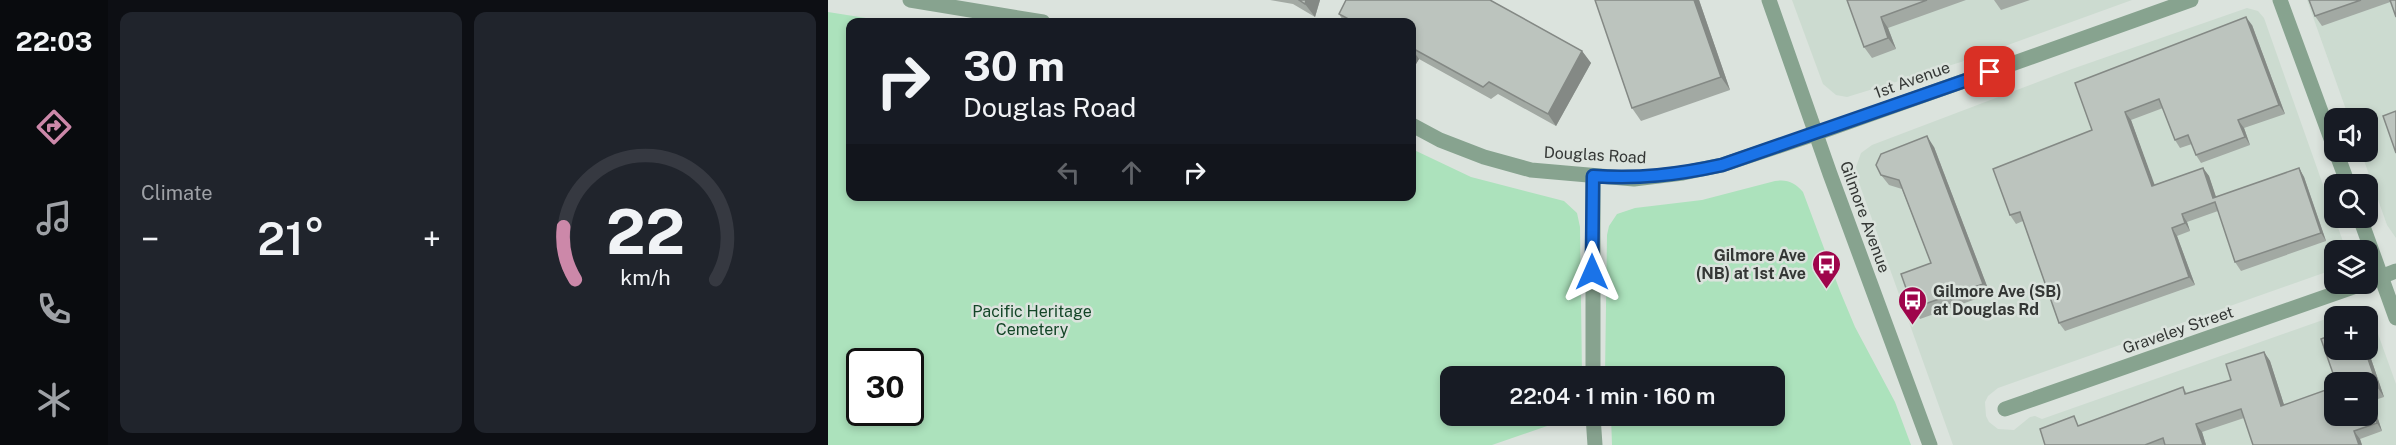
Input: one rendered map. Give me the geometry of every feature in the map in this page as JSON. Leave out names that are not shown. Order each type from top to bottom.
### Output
[{"type":"street","points":[[910,0],[1021,18]]},
{"type":"street","name":"Gilmore Avenue","points":[[1769,0],[1815,134],[1930,445]]},
{"type":"street","name":"1st Avenue","points":[[1815,134],[2191,0]]},
{"type":"street","points":[[2280,0],[2324,120]]},
{"type":"street","name":"Douglas Road","points":[[1416,127],[1440,140],[1484,157],[1530,170],[1634,179],[1722,165],[1815,134]]},
{"type":"street","points":[[1593,176],[1593,366]]},
{"type":"street","points":[[2364,228],[2396,318]]},
{"type":"street","name":"Graveley Street","points":[[2005,409],[2333,294]]},
{"type":"street","points":[[1594,426],[1595,445]]},
{"type":"shaded area","points":[[1792,0],[2132,0],[1961,62],[1847,97],[1836,95],[1823,84]]},
{"type":"shaded area","points":[[2307,0],[2396,0],[2396,238],[2387,225],[2378,200],[2378,174],[2369,174],[2365,162],[2378,162],[2378,108],[2345,108]]},
{"type":"shaded area","points":[[2247,8],[2258,11],[2264,18],[2324,188],[2324,228],[2338,228],[2342,240],[2324,240],[2324,273],[1998,388],[1988,396],[1985,402],[1986,416],[1989,422],[1998,429],[2014,430],[2030,417],[2035,416],[2042,419],[2324,320],[2324,360],[2378,360],[2378,334],[2396,384],[2396,445],[1953,445],[1858,180],[1856,167],[1861,153],[1872,145],[2072,69]]},
{"type":"green space","name":"Pacific Heritage Cemetery","points":[[828,12],[866,18],[846,18],[846,201],[1416,201],[1416,151],[1471,177],[1564,201],[1577,213],[1580,227],[1582,366],[1440,366],[1440,426],[1547,426],[1492,445],[828,445]]},
{"type":"green space","points":[[1775,181],[1791,182],[1803,192],[1855,327],[1895,402],[1911,445],[1612,445],[1611,426],[1785,426],[1785,366],[1605,366],[1609,226],[1617,214],[1635,208],[1702,200]]},
{"type":"building","points":[[1346,0],[1490,0],[1582,51],[1548,114],[1489,82],[1483,87],[1416,50],[1416,18],[1346,18],[1339,14]]},
{"type":"building","points":[[1595,0],[1694,0],[1721,77],[1632,108]]},
{"type":"building","points":[[1847,0],[1927,0],[1881,17],[1888,38],[1864,47]]},
{"type":"building","points":[[2309,0],[2361,0],[2315,16]]},
{"type":"building","points":[[2390,0],[2396,0],[2396,17]]},
{"type":"building","points":[[2246,17],[2279,105],[2238,120],[2245,137],[2196,155],[2188,135],[2175,140],[2159,99],[2125,112],[2152,186],[2203,168],[2213,198],[2299,168],[2321,233],[2235,262],[2215,202],[2182,214],[2185,223],[2172,228],[2189,277],[2059,323],[2020,212],[2010,215],[1993,169],[2092,130],[2075,83]]},
{"type":"building","points":[[2396,111],[2396,153],[2383,116]]},
{"type":"building","points":[[1927,136],[1983,284],[1913,308],[1901,274],[1931,263],[1899,180],[1881,175],[1876,165],[1881,154]]},
{"type":"building","points":[[2264,352],[2281,406],[2324,391],[2324,426],[2368,426],[2354,431],[2359,445],[2253,445],[2241,409],[2196,424],[2203,445],[2165,445],[2163,438],[2145,445],[2045,445],[2040,429],[2074,416],[2078,426],[2183,387],[2185,394],[2231,380],[2226,364]]},
{"type":"building","points":[[2328,360],[2368,360],[2373,372],[2333,372]]},
{"type":"place","name":"Gilmore Ave (NB) at 1st Ave","points":[[1827,290]]},
{"type":"place","name":"Gilmore Ave (SB) at Douglas Rd","points":[[1912,326]]},
{"type":"route","points":[[1592,272],[1593,176],[1634,179],[1722,165],[1990,72]]}]
